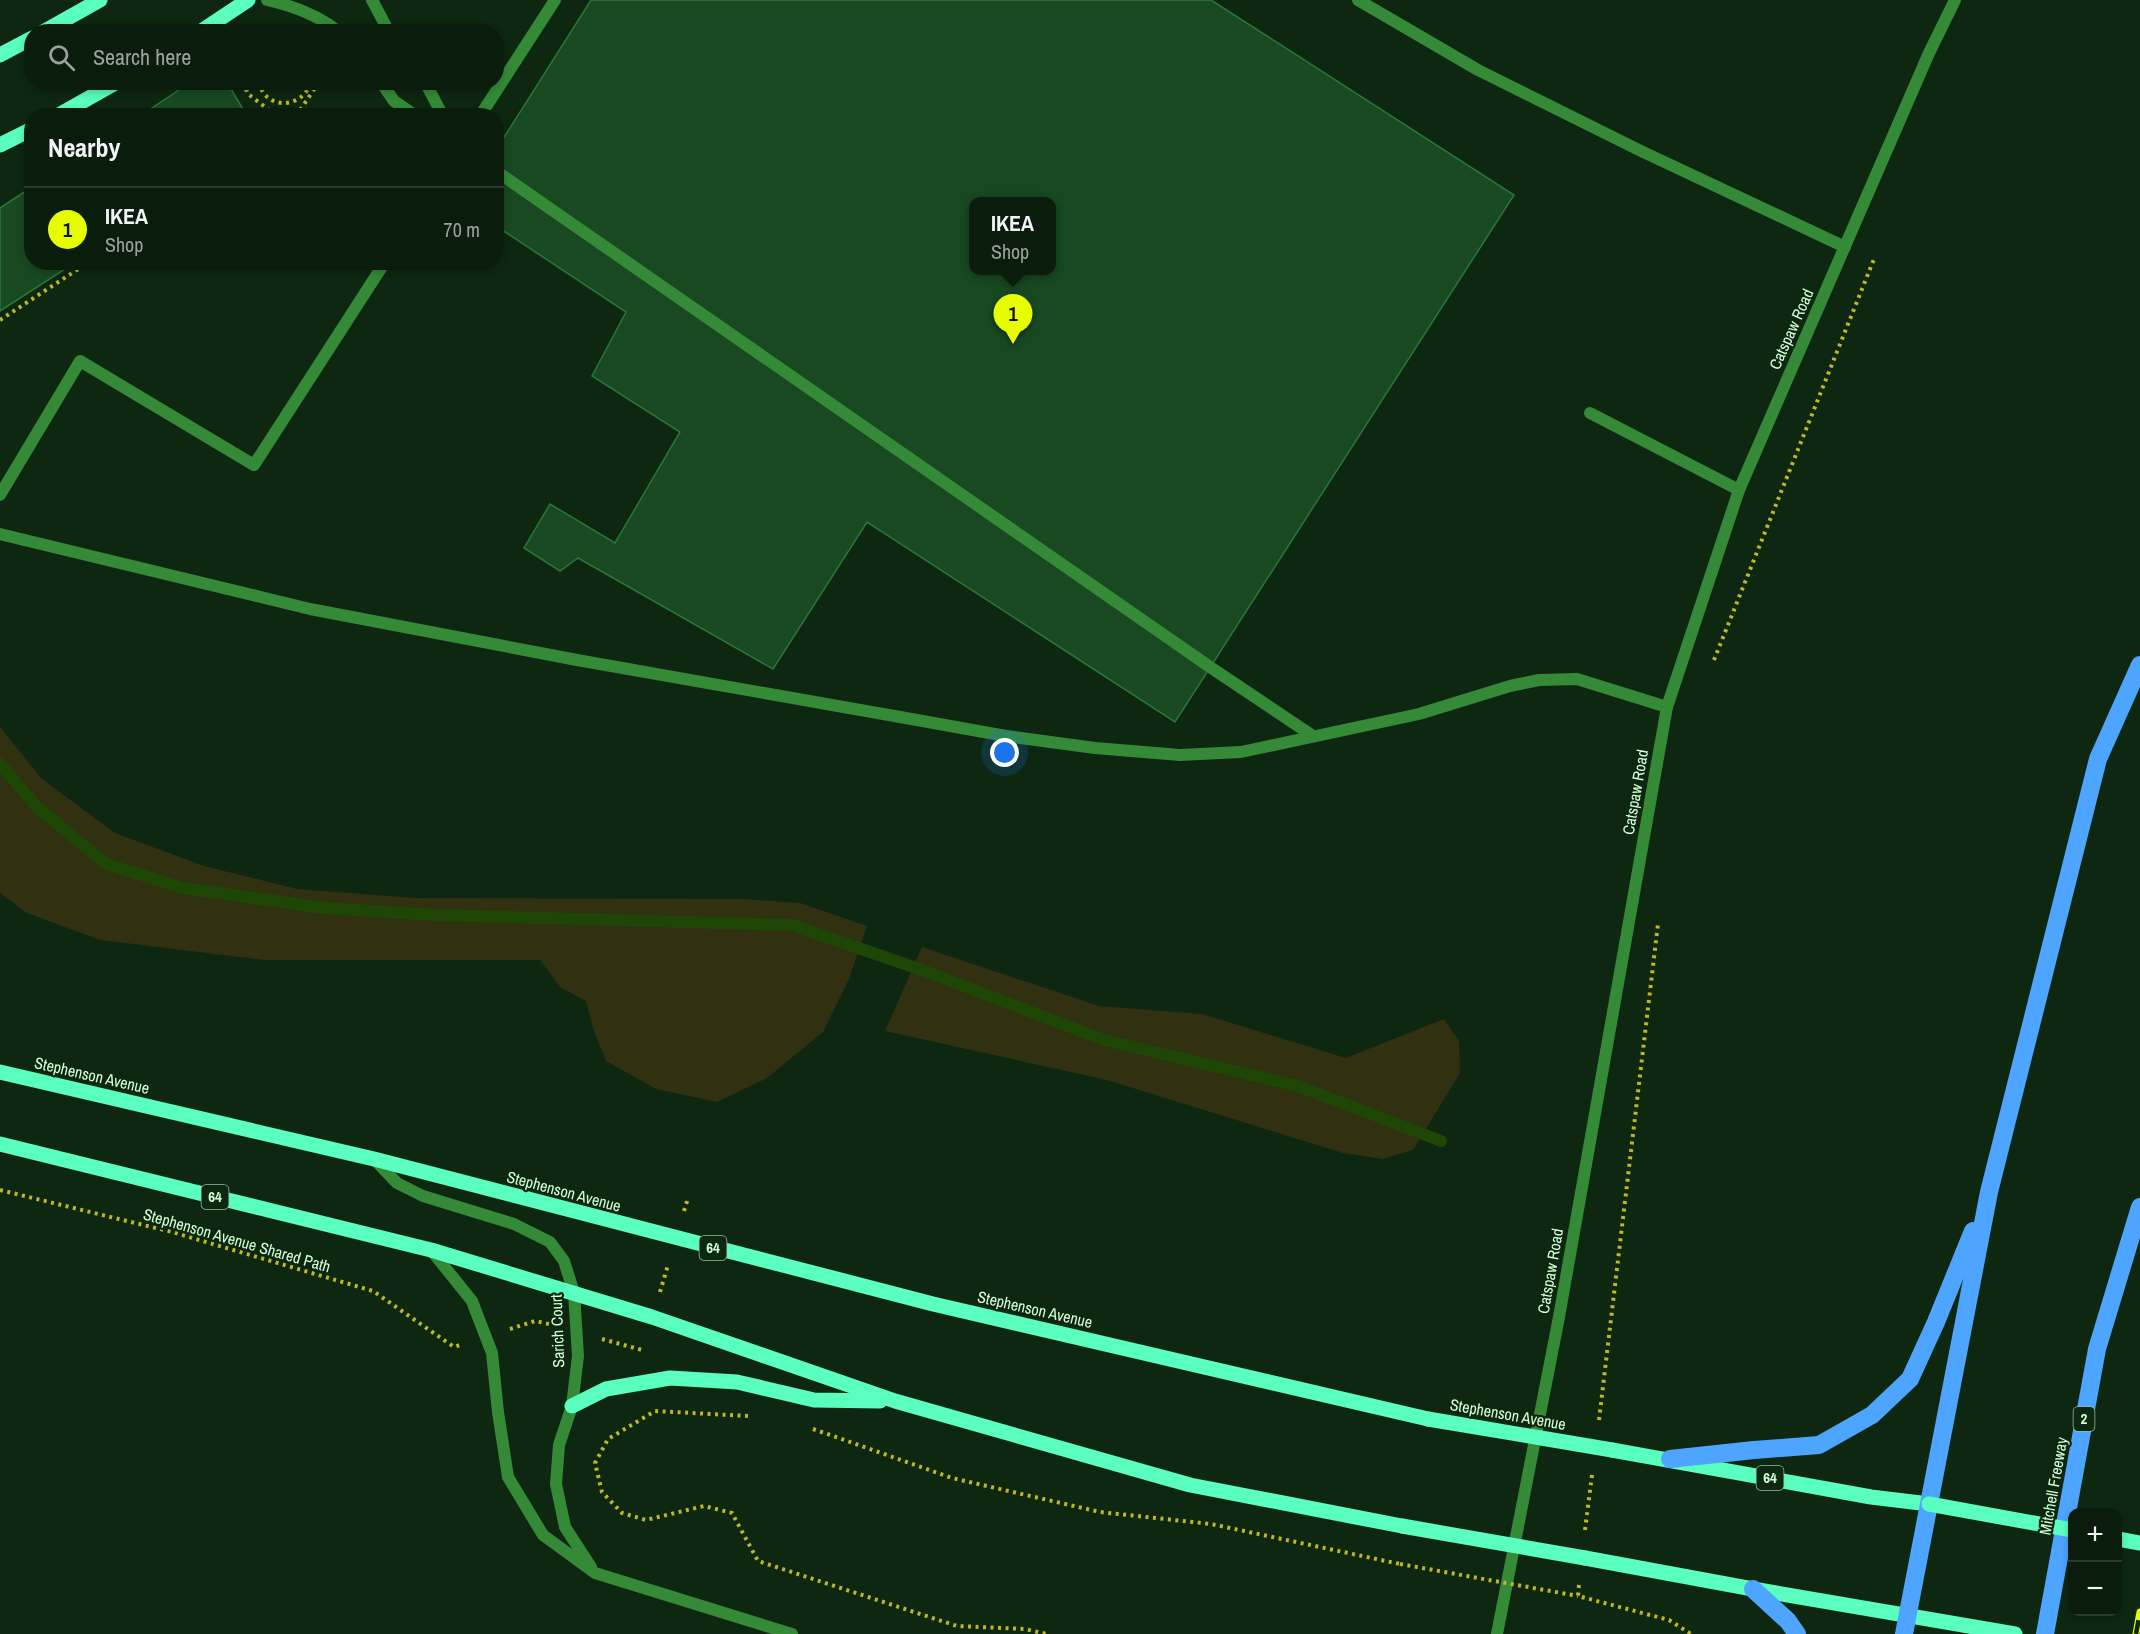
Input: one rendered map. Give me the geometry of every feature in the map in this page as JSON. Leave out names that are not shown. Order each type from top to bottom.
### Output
[{"type":"highway","points":[[1904,1634],[1989,1192],[2098,759],[2140,665]]},
{"type":"highway","points":[[1670,1460],[1820,1444],[1872,1415],[1910,1379],[1989,1192]]},
{"type":"highway","name":"Mitchell Freeway","points":[[2045,1634],[2097,1349],[2140,1207]]},
{"type":"highway","points":[[1753,1589],[1788,1622],[1797,1634]]},
{"type":"main road","points":[[57,24],[100,0]]},
{"type":"main road","points":[[212,24],[249,0]]},
{"type":"main road","points":[[0,55],[24,42]]},
{"type":"main road","points":[[71,108],[103,90]]},
{"type":"main road","points":[[0,145],[24,133]]},
{"type":"main road","name":"Stephenson Avenue","points":[[0,1072],[374,1160],[922,1301],[1428,1419],[2068,1529]]},
{"type":"main road","name":"64","points":[[0,1144],[431,1250],[652,1317],[895,1401],[1190,1485],[1401,1526],[2015,1634]]},
{"type":"main road","points":[[572,1406],[606,1389],[670,1378],[737,1382],[814,1400],[895,1401]]},
{"type":"main road","points":[[2122,1540],[2140,1543]]},
{"type":"street","points":[[267,0],[289,4],[329,24]]},
{"type":"street","points":[[372,0],[385,24]]},
{"type":"street","points":[[504,79],[555,0]]},
{"type":"street","points":[[1358,0],[1478,70],[1641,151],[1845,247]]},
{"type":"street","name":"Catspaw Road","points":[[1497,1634],[1558,1317],[1667,707],[1739,490],[1929,53],[1955,0]]},
{"type":"street","points":[[387,90],[394,100],[405,108]]},
{"type":"street","points":[[429,90],[439,108]]},
{"type":"street","points":[[485,108],[497,90]]},
{"type":"street","points":[[504,177],[1210,667],[1313,736]]},
{"type":"street","points":[[0,495],[80,361],[254,465],[380,270]]},
{"type":"street","points":[[1590,413],[1739,490]]},
{"type":"street","points":[[0,534],[310,609],[578,660],[1006,736],[1095,748],[1180,755],[1241,752],[1419,714],[1510,686],[1539,680],[1576,679],[1667,707]]},
{"type":"street","name":"Sarich Court","points":[[374,1160],[398,1183],[423,1196],[514,1224],[550,1242],[564,1261],[574,1293],[578,1356],[572,1406],[559,1445],[556,1484],[565,1527],[595,1573]]},
{"type":"street","points":[[431,1250],[472,1300],[492,1353],[508,1477],[543,1535],[595,1573],[792,1634]]},
{"type":"path","points":[[246,90],[248,94],[266,108]]},
{"type":"path","points":[[262,90],[271,100],[284,104],[298,101],[310,92]]},
{"type":"path","points":[[301,108],[310,92]]},
{"type":"path","points":[[1710,669],[1874,259]]},
{"type":"path","points":[[0,320],[76,270]]},
{"type":"path","points":[[1597,1431],[1659,915]]},
{"type":"path","name":"Stephenson Avenue Shared Path","points":[[0,1190],[172,1232],[373,1291],[454,1347]]},
{"type":"path","points":[[756,1416],[655,1411],[608,1440],[595,1462],[602,1492],[622,1513],[646,1520],[704,1506],[732,1513],[759,1562],[957,1626],[1024,1629],[1047,1634]]},
{"type":"path","points":[[811,1428],[952,1478],[1100,1512],[1211,1524],[1400,1564],[1578,1596],[1669,1620],[1691,1634]]},
{"type":"path","points":[[1585,1537],[1593,1467]]},
{"type":"path","points":[[1578,1596],[1579,1584]]},
{"type":"shaded area","points":[[0,727],[42,779],[115,833],[204,866],[297,889],[415,898],[744,899],[800,903],[867,926],[849,979],[823,1032],[767,1078],[717,1102],[656,1089],[606,1061],[593,1028],[586,1001],[561,988],[540,960],[265,960],[100,940],[27,913],[0,893]]},
{"type":"shaded area","points":[[922,947],[1099,1006],[1202,1014],[1346,1058],[1444,1019],[1459,1041],[1460,1073],[1413,1150],[1383,1159],[1343,1153],[1107,1080],[885,1031]]},
{"type":"building","points":[[591,0],[1211,0],[1514,195],[1175,722],[867,522],[773,669],[578,558],[560,571],[524,548],[550,504],[615,543],[680,432],[592,376],[626,312],[504,231],[504,137]]},
{"type":"building","points":[[179,90],[232,90],[242,108],[152,108]]},
{"type":"building","points":[[24,192],[24,270],[64,270],[0,311],[0,208]]},
{"type":"waterway","points":[[0,764],[37,807],[106,864],[183,888],[323,908],[435,915],[792,925],[922,970],[1104,1040],[1298,1086],[1441,1141]]},
{"type":"railway","points":[[2136,1634],[2140,1612]]},
{"type":"place","name":"IKEA","points":[[1013,344]]}]
